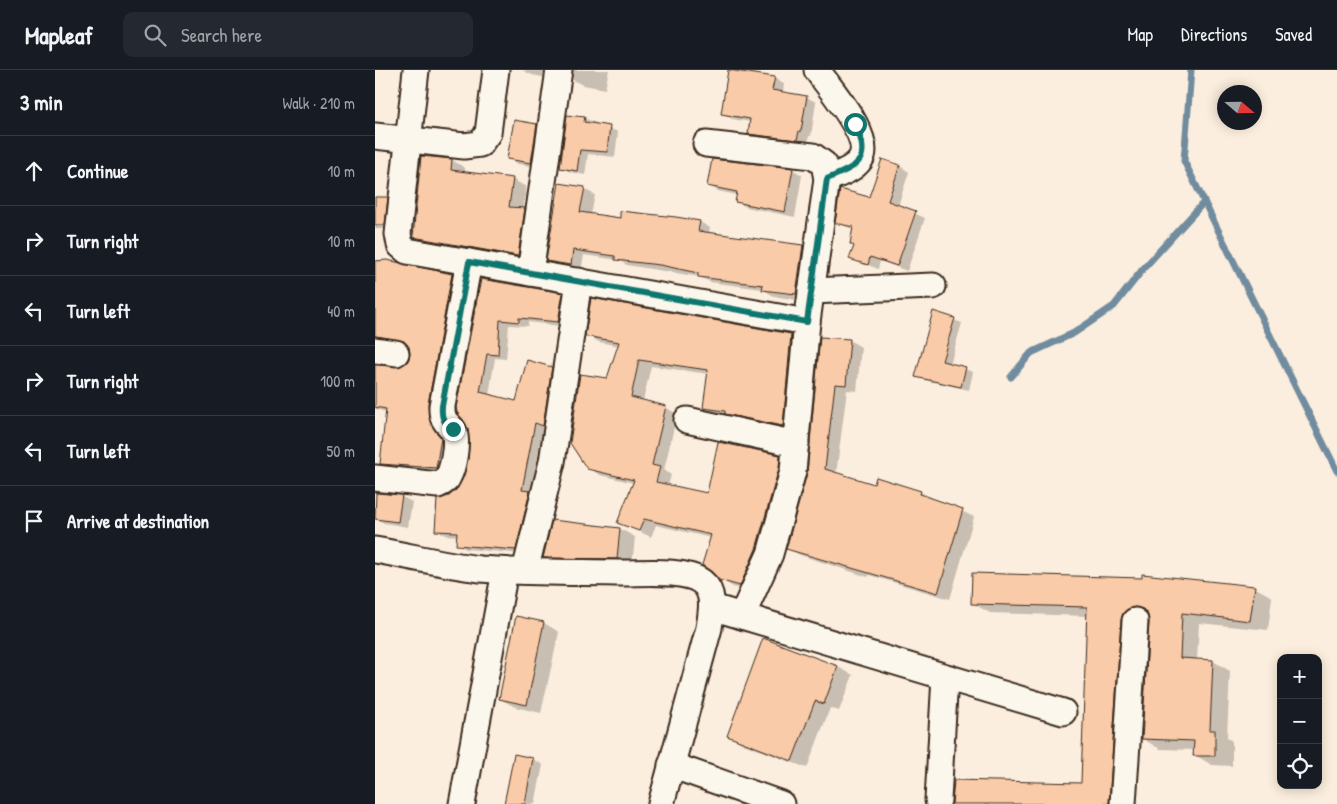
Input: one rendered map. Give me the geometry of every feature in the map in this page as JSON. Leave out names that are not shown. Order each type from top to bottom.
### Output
[{"type":"street","points":[[415,70],[398,234],[400,245],[407,251],[807,322]]},
{"type":"street","points":[[375,136],[464,146],[480,144],[487,133],[497,70]]},
{"type":"street","points":[[530,272],[559,70]]},
{"type":"street","points":[[817,70],[855,124],[863,142],[861,159],[852,168],[827,179]]},
{"type":"street","points":[[706,144],[813,156],[824,164],[827,179],[807,322],[793,471],[775,538],[742,616]]},
{"type":"street","points":[[375,478],[438,485],[445,482],[449,475],[456,437],[453,429],[445,423],[441,416],[469,262]]},
{"type":"street","points":[[462,804],[515,571],[552,462],[579,281]]},
{"type":"street","points":[[811,291],[933,286]]},
{"type":"street","points":[[687,420],[796,444]]},
{"type":"street","points":[[375,550],[477,568],[515,571],[688,575],[703,582],[710,592],[712,607],[709,628],[661,804]]},
{"type":"street","points":[[712,607],[1063,712]]},
{"type":"street","points":[[1123,804],[1135,621]]},
{"type":"street","points":[[938,800],[945,677]]},
{"type":"street","points":[[671,764],[781,804]]},
{"type":"building","points":[[728,70],[775,77],[772,90],[807,96],[801,131],[799,131],[797,140],[748,134],[750,119],[721,114]]},
{"type":"building","points":[[567,115],[585,117],[584,122],[610,126],[607,152],[580,150],[577,171],[560,168]]},
{"type":"building","points":[[514,120],[537,124],[531,163],[507,159]]},
{"type":"building","points":[[421,156],[452,159],[451,170],[513,178],[509,207],[525,208],[518,256],[413,237]]},
{"type":"building","points":[[712,159],[793,168],[785,212],[735,202],[737,192],[707,186]]},
{"type":"building","points":[[882,159],[900,165],[888,201],[916,211],[897,266],[870,257],[868,265],[849,259],[854,246],[850,244],[853,227],[835,223],[840,189],[869,197]]},
{"type":"building","points":[[559,183],[585,187],[580,212],[620,218],[620,211],[676,217],[700,221],[698,231],[803,245],[796,294],[762,290],[763,285],[698,277],[698,273],[660,265],[615,260],[615,256],[573,250],[571,265],[546,261]]},
{"type":"building","points":[[375,197],[388,197],[385,225],[375,225]]},
{"type":"building","points":[[387,260],[452,274],[428,404],[430,421],[441,438],[436,468],[380,464],[386,409],[375,407],[375,365],[401,366],[408,361],[410,355],[409,347],[404,341],[375,336],[375,261]]},
{"type":"building","points":[[481,279],[563,293],[558,322],[519,318],[519,322],[500,320],[498,355],[487,354],[480,392],[516,401],[527,360],[552,367],[543,426],[535,423],[522,490],[530,491],[516,550],[456,545],[457,532],[435,531],[437,499],[449,496],[458,488],[468,459],[468,429],[457,412],[456,407]]},
{"type":"building","points":[[591,298],[791,334],[783,426],[725,414],[725,411],[703,408],[708,370],[639,360],[631,397],[666,406],[652,465],[660,467],[656,482],[707,493],[718,442],[780,455],[779,468],[756,549],[740,586],[719,580],[702,565],[711,535],[644,519],[639,531],[617,523],[634,480],[587,469],[570,443],[580,374],[607,378],[619,342],[585,336]]},
{"type":"building","points":[[933,311],[955,318],[942,361],[966,367],[961,387],[915,377]]},
{"type":"building","points":[[820,337],[850,339],[846,385],[835,384],[825,469],[874,484],[876,477],[921,491],[920,494],[963,509],[938,593],[786,549],[807,473]]},
{"type":"building","points":[[376,493],[402,495],[398,522],[375,519]]},
{"type":"building","points":[[552,520],[620,528],[617,559],[543,558]]},
{"type":"building","points":[[972,573],[1142,578],[1142,574],[1255,586],[1250,621],[1182,613],[1180,658],[1213,660],[1210,730],[1215,730],[1215,756],[1193,756],[1194,741],[1142,739],[1149,622],[1148,615],[1143,609],[1135,607],[1123,613],[1121,620],[1109,804],[952,804],[954,780],[1081,783],[1087,607],[971,604]]},
{"type":"building","points":[[516,616],[544,622],[527,705],[499,699]]},
{"type":"building","points":[[763,638],[838,666],[824,704],[815,701],[792,761],[727,736]]},
{"type":"building","points":[[514,754],[533,758],[525,804],[504,804]]},
{"type":"waterway","points":[[1191,70],[1184,161],[1337,471]]},
{"type":"waterway","points":[[1011,377],[1031,353],[1074,333],[1114,306],[1143,269],[1204,202]]},
{"type":"route","points":[[453,429],[445,423],[441,416],[469,262],[807,322],[827,179],[852,168],[861,159],[863,142],[855,124]]}]
